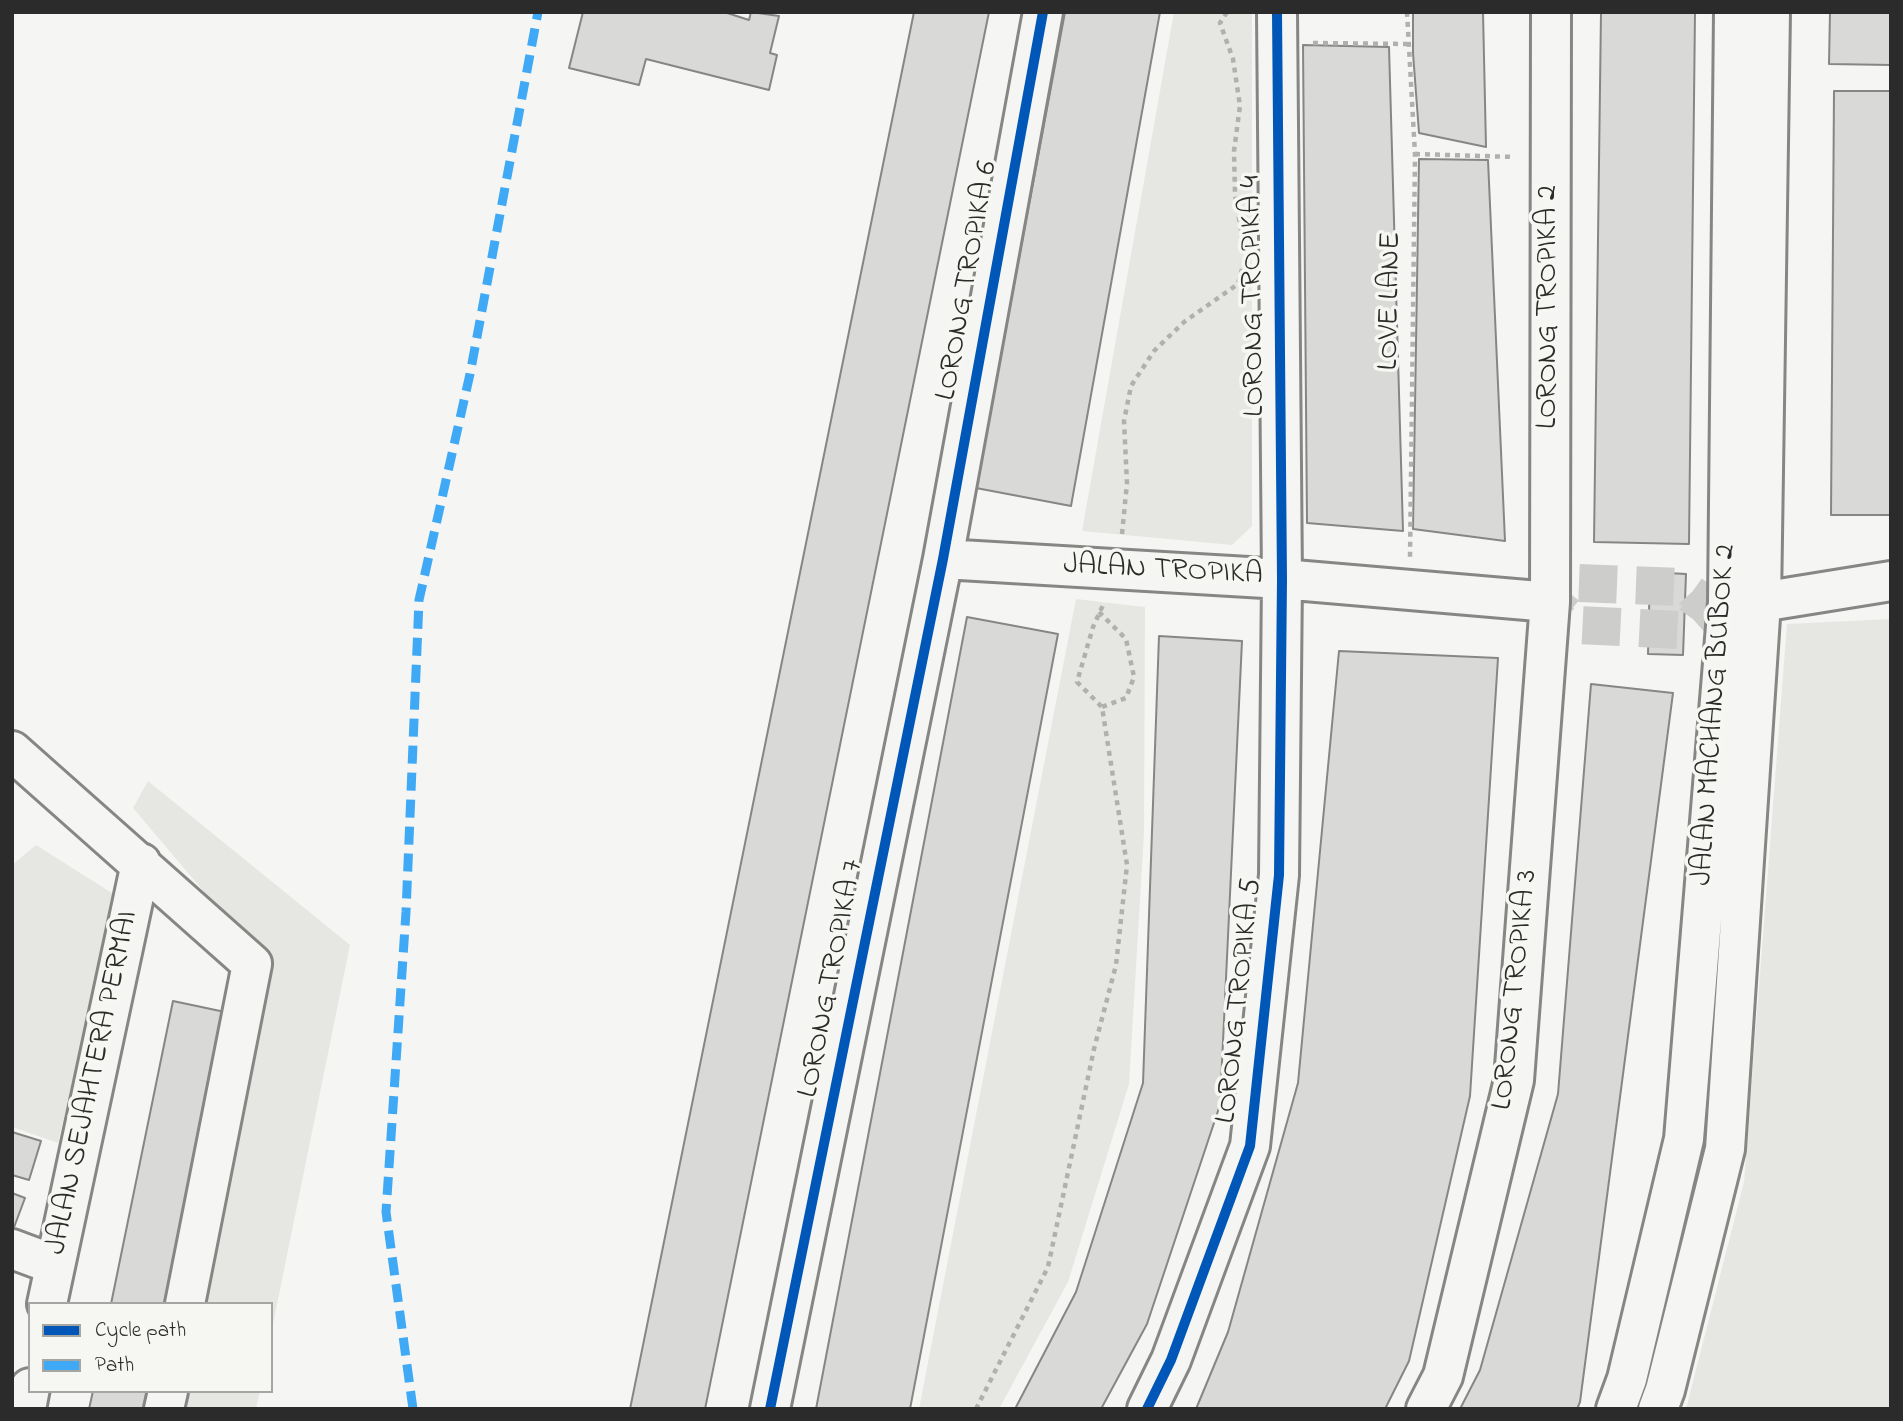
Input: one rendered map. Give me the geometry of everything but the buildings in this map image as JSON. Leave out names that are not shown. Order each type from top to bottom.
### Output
[{"type":"street","name":"LORONG TROPIKA 6","points":[[943,559],[1044,12]]},
{"type":"street","name":"LORONG TROPIKA 2","points":[[1550,603],[1551,12]]},
{"type":"street","name":"JALAN MACHANG BUBOK 2","points":[[1658,1409],[1725,1149],[1732,603],[1734,12]]},
{"type":"street","name":"JALAN MACHANG BUBOK 2","points":[[1616,1409],[1627,1379],[1684,1139],[1732,603],[1770,12]]},
{"type":"street","name":"LORONG TROPIKA 4","points":[[1277,27],[1282,579]]},
{"type":"street","name":"JALAN TROPIKA","points":[[943,559],[1282,579],[1550,603]]},
{"type":"street","name":"LORONG TROPIKA 7","points":[[770,1409],[943,559]]},
{"type":"street","name":"LORONG TROPIKA 5","points":[[1147,1409],[1171,1360],[1250,1146],[1279,875],[1282,579]]},
{"type":"street","points":[[1732,603],[1891,581]]},
{"type":"street","name":"LORONG TROPIKA 3","points":[[1426,1409],[1443,1376],[1514,1080],[1550,603]]},
{"type":"street","points":[[12,751],[252,964],[185,1302]]},
{"type":"street","name":"JALAN SEJAHTERA PERMAI","points":[[47,1302],[141,863]]},
{"type":"street","points":[[12,1249],[55,1265]]},
{"type":"path","points":[[1227,12],[1220,23],[1233,59],[1240,106],[1234,151],[1235,195],[1241,232]]},
{"type":"path","points":[[1277,27],[1407,44]]},
{"type":"path","points":[[1415,154],[1549,158]]},
{"type":"path","points":[[976,1409],[1048,1267],[1094,1049],[1116,965],[1127,865],[1102,707],[1077,681],[1099,612],[1118,570],[1128,483],[1125,421],[1131,386],[1154,351],[1184,322],[1238,284],[1242,265]]},
{"type":"path","points":[[1099,612],[1126,639],[1135,677],[1126,698],[1102,707]]},
{"type":"shaded area","points":[[1174,12],[1252,12],[1252,526],[1232,545],[1082,531]]},
{"type":"shaded area","points":[[1076,599],[1145,607],[1144,833],[1129,1084],[1068,1282],[999,1409],[919,1409]]},
{"type":"shaded area","points":[[1891,619],[1891,1409],[1686,1409],[1744,1182],[1787,624]]},
{"type":"shaded area","points":[[148,781],[350,945],[273,1324],[273,1302],[200,1302],[267,966],[133,808]]},
{"type":"shaded area","points":[[36,845],[115,895],[58,1143],[12,1127],[12,865]]},
{"type":"shaded area","points":[[182,1393],[260,1393],[256,1409],[179,1409]]},
{"type":"tunnel","points":[[1579,583],[1681,587],[1706,605],[1678,630],[1579,625],[1550,602],[1579,583]]},
{"type":"marked path","points":[[413,1409],[386,1212],[406,912],[419,600],[470,374],[538,12]]},
{"type":"cycle path","points":[[770,1409],[943,559],[1043,12]]},
{"type":"cycle path","points":[[1147,1409],[1171,1360],[1250,1146],[1279,875],[1282,579],[1277,12]]}]
